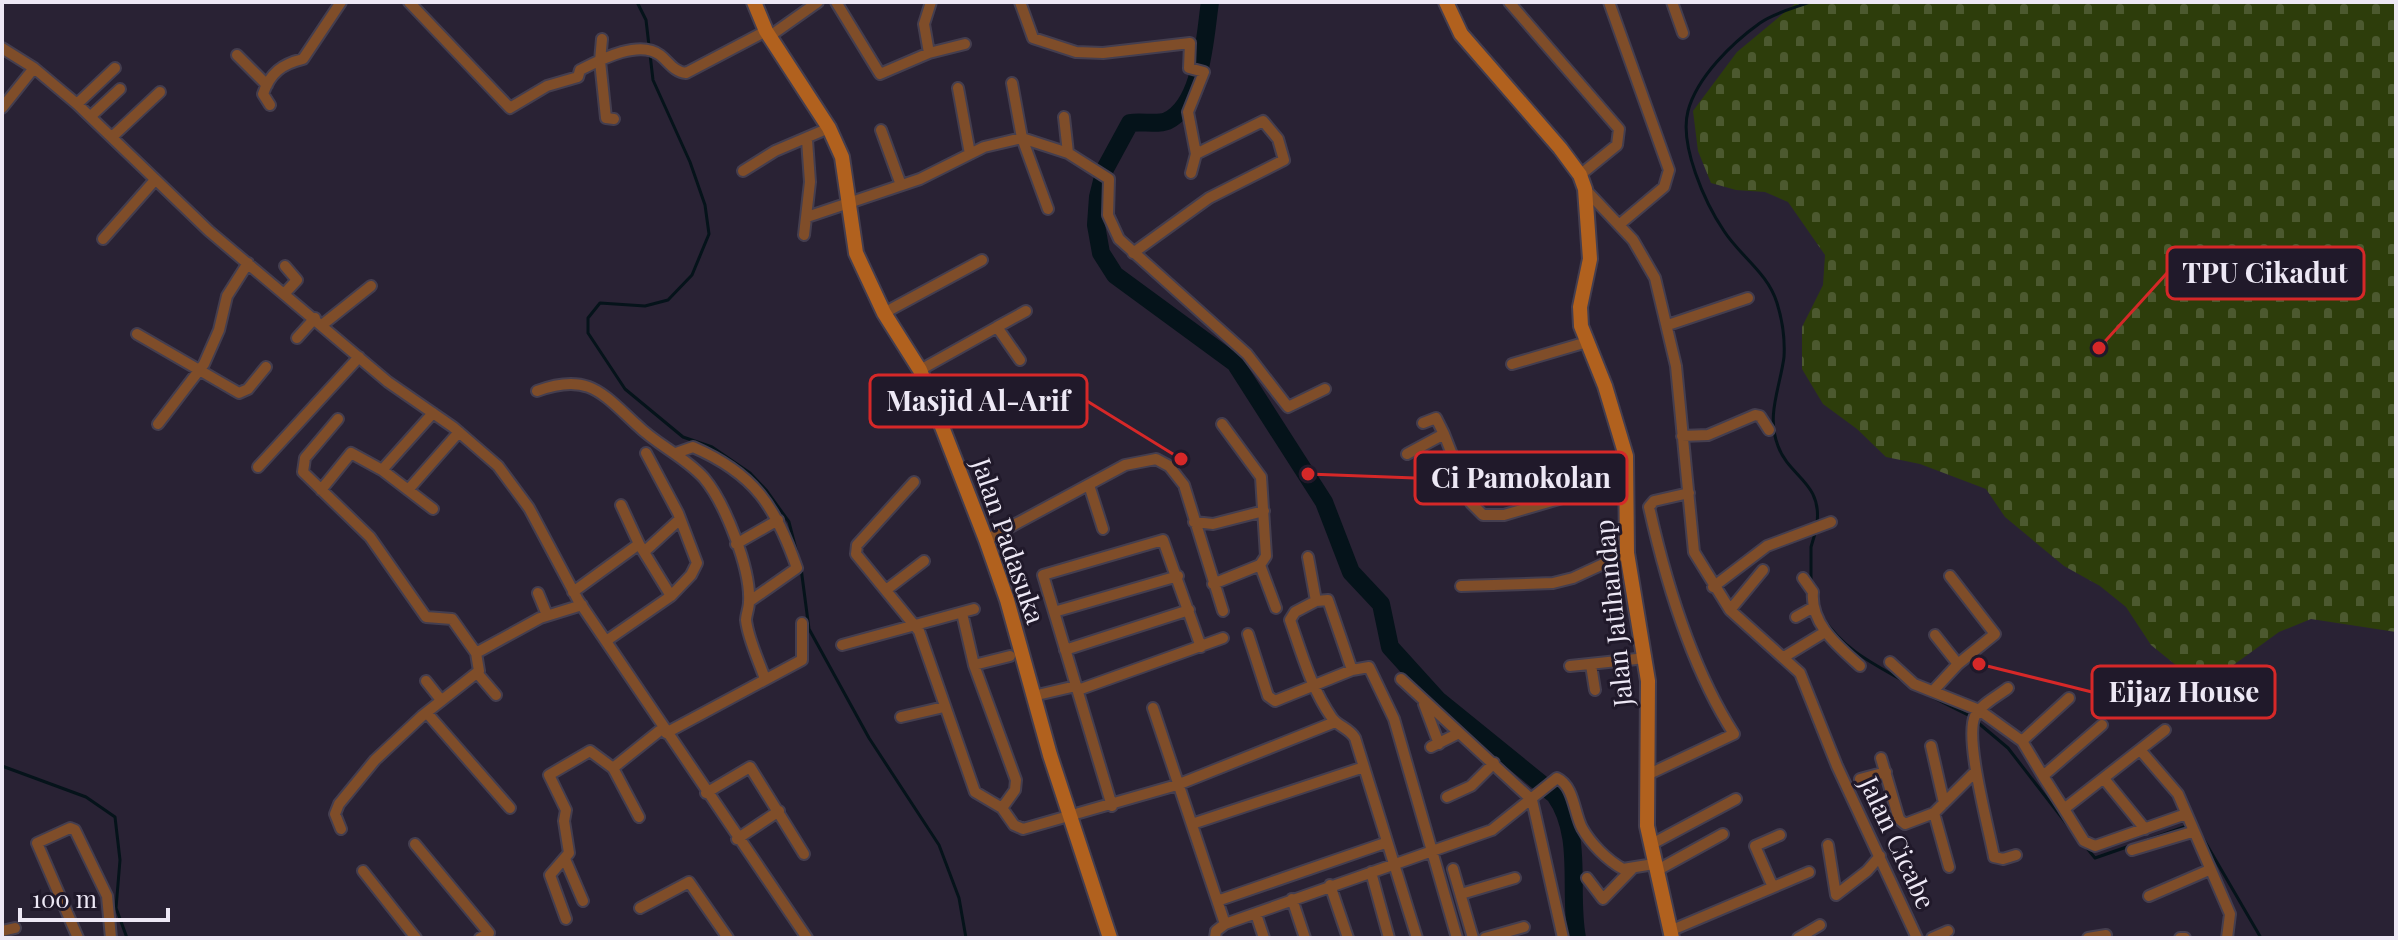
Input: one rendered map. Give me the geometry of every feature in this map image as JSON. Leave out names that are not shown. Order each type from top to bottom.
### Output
[{"type":"street","points":[[270,105],[263,94],[267,85],[284,64],[303,59],[341,2]]},
{"type":"street","points":[[409,2],[510,108],[547,86],[578,77],[580,70],[643,48],[658,53],[680,73],[686,73],[768,33],[818,2]]},
{"type":"street","name":"Jalan Padasuka","points":[[754,2],[768,33],[829,128],[842,157],[856,253],[884,313],[920,370],[986,540],[1110,938]]},
{"type":"street","points":[[836,2],[878,73],[929,53],[965,44]]},
{"type":"street","points":[[929,53],[924,24],[931,2]]},
{"type":"street","points":[[1020,2],[1033,38],[1076,52],[1103,53],[1190,43],[1189,68],[1197,69],[1203,75],[1187,121],[1196,154],[1191,173]]},
{"type":"street","points":[[1444,3],[1461,34],[1583,182],[1617,145],[1619,129],[1509,2]]},
{"type":"street","points":[[1609,2],[1669,170],[1664,187],[1620,224]]},
{"type":"street","points":[[1672,2],[1683,33]]},
{"type":"street","points":[[602,39],[600,61],[606,119],[614,119]]},
{"type":"street","points":[[2,48],[34,68],[91,116],[155,180],[359,357],[489,457],[513,484],[543,531],[573,592],[737,839],[807,938]]},
{"type":"street","points":[[237,55],[267,85]]},
{"type":"street","points":[[2,108],[34,68]]},
{"type":"street","points":[[77,104],[115,68]]},
{"type":"street","points":[[1012,83],[1022,138],[1048,209]]},
{"type":"street","points":[[958,88],[970,154]]},
{"type":"street","points":[[91,116],[120,89]]},
{"type":"street","points":[[113,136],[160,92]]},
{"type":"street","points":[[1064,117],[1068,153]]},
{"type":"street","points":[[1133,253],[1209,198],[1284,160],[1278,139],[1263,121],[1196,154]]},
{"type":"street","points":[[743,171],[775,151],[807,140],[829,128]]},
{"type":"street","points":[[881,130],[901,185]]},
{"type":"street","points":[[807,217],[849,205],[970,154],[1022,138],[1068,153],[1109,179],[1108,215],[1119,239],[1247,354],[1288,407],[1325,389]]},
{"type":"street","points":[[804,235],[810,182],[807,140]]},
{"type":"street","points":[[103,239],[155,180]]},
{"type":"street","name":"Jalan Cicabe","points":[[1583,182],[1620,224],[1644,256],[1655,278],[1676,366],[1694,552],[1730,610],[1800,673],[1837,766],[1917,938]]},
{"type":"street","name":"Jalan Jatihandap","points":[[1583,182],[1590,259],[1580,307],[1587,342],[1605,386],[1626,456],[1627,553],[1646,658],[1645,807],[1650,845],[1672,932]]},
{"type":"street","points":[[884,313],[982,260]]},
{"type":"street","points":[[158,424],[199,372],[219,330],[227,296],[248,263]]},
{"type":"street","points":[[285,266],[297,280],[285,293]]},
{"type":"street","points":[[297,338],[371,286]]},
{"type":"street","points":[[1668,325],[1748,298]]},
{"type":"street","points":[[920,370],[1026,311]]},
{"type":"street","points":[[997,327],[1020,360]]},
{"type":"street","points":[[137,334],[199,372],[241,393],[266,367]]},
{"type":"street","points":[[1512,364],[1587,342]]},
{"type":"street","points":[[258,467],[359,357]]},
{"type":"street","points":[[537,391],[552,385],[584,383],[603,393],[639,428],[676,453],[703,477],[725,507],[750,601],[746,620],[765,679]]},
{"type":"street","points":[[382,470],[433,413]]},
{"type":"street","points":[[1682,436],[1711,434],[1755,415],[1760,416],[1769,430]]},
{"type":"street","points":[[1423,423],[1436,418],[1476,511],[1504,515],[1559,498],[1627,489]]},
{"type":"street","points":[[338,419],[302,465],[307,479],[370,537],[426,617],[451,617],[476,653],[478,674],[496,695]]},
{"type":"street","points":[[1213,584],[1260,565],[1266,556],[1258,470],[1222,424]]},
{"type":"street","points":[[408,490],[459,432]]},
{"type":"street","points":[[1407,454],[1444,434]]},
{"type":"street","points":[[676,453],[693,447],[731,466],[766,498],[778,520],[797,568],[750,601]]},
{"type":"street","points":[[321,490],[351,453],[382,470],[433,509]]},
{"type":"street","points":[[606,641],[671,596],[691,575],[697,563],[680,519],[646,453]]},
{"type":"street","points":[[986,540],[1125,465],[1156,459],[1178,475],[1184,485],[1223,611]]},
{"type":"street","points":[[1554,481],[1559,498]]},
{"type":"street","points":[[914,482],[855,549],[916,625],[975,792],[1002,808],[1014,825],[1023,829],[1112,806],[1177,785],[1335,722]]},
{"type":"street","points":[[1089,485],[1103,529]]},
{"type":"street","points":[[1647,775],[1734,734],[1705,682],[1664,576],[1649,507],[1654,501],[1689,493]]},
{"type":"street","points":[[621,505],[671,596]]},
{"type":"street","points":[[1194,522],[1213,524],[1264,511]]},
{"type":"street","points":[[573,592],[642,548],[680,519]]},
{"type":"street","points":[[736,544],[778,520]]},
{"type":"street","points":[[1713,587],[1767,546],[1831,522]]},
{"type":"street","points":[[1112,806],[1044,573],[1160,539],[1166,542],[1201,647]]},
{"type":"street","points":[[1461,586],[1553,583],[1573,578],[1627,553]]},
{"type":"street","points":[[1308,557],[1316,601]]},
{"type":"street","points":[[886,590],[924,561]]},
{"type":"street","points":[[1260,565],[1276,608]]},
{"type":"street","points":[[1730,610],[1763,570]]},
{"type":"street","points":[[1054,612],[1178,576]]},
{"type":"street","points":[[1933,691],[1958,664],[1995,634],[1950,576]]},
{"type":"street","points":[[1803,578],[1813,592],[1812,608],[1825,632],[1860,666]]},
{"type":"street","points":[[538,593],[547,615]]},
{"type":"street","points":[[1358,668],[1328,600],[1316,601],[1295,612],[1290,620],[1313,685],[1335,722],[1351,730],[1417,938]]},
{"type":"street","points":[[476,653],[547,615],[582,605]]},
{"type":"street","points":[[1796,617],[1812,608]]},
{"type":"street","points":[[842,645],[974,609]]},
{"type":"street","points":[[1065,650],[1189,610]]},
{"type":"street","points":[[962,613],[974,665],[1016,780],[1015,790],[1002,808]]},
{"type":"street","points":[[613,768],[664,730],[804,658],[802,623]]},
{"type":"street","points":[[1784,657],[1825,632]]},
{"type":"street","points":[[1248,634],[1271,700],[1358,668],[1369,667],[1394,719],[1457,938]]},
{"type":"street","points":[[1935,635],[1958,664]]},
{"type":"street","points":[[1033,696],[1077,688],[1223,638]]},
{"type":"street","points":[[974,665],[1010,656]]},
{"type":"street","points":[[1570,666],[1646,658]]},
{"type":"street","points":[[1890,662],[1914,684],[1979,710],[1999,721],[2022,741],[2084,841],[2095,846],[2186,814]]},
{"type":"street","points":[[1591,665],[1595,690]]},
{"type":"street","points":[[341,829],[335,814],[339,804],[375,760],[441,700],[478,674]]},
{"type":"street","points":[[1401,679],[1459,733],[1536,796],[1563,938]]},
{"type":"street","points":[[426,681],[441,700]]},
{"type":"street","points":[[2008,688],[1979,710],[1972,730],[1976,771],[1994,857],[2003,859],[2016,855]]},
{"type":"street","points":[[2022,741],[2069,698]]},
{"type":"street","points":[[1422,700],[1435,745],[1459,733]]},
{"type":"street","points":[[901,717],[944,707]]},
{"type":"street","points":[[1153,708],[1177,785],[1220,900],[1225,924]]},
{"type":"street","points":[[427,713],[510,808]]},
{"type":"street","points":[[2043,776],[2102,725]]},
{"type":"street","points":[[2064,809],[2105,780],[2165,730]]},
{"type":"street","points":[[1931,746],[1944,803]]},
{"type":"street","points":[[566,919],[550,879],[551,870],[565,859],[569,844],[564,821],[566,810],[549,775],[587,751],[613,768],[639,817]]},
{"type":"street","points":[[2141,751],[2178,794],[2230,914],[2227,938]]},
{"type":"street","points":[[1881,758],[1899,819],[1912,824],[1934,813],[1976,771]]},
{"type":"street","points":[[1447,797],[1471,786],[1494,763]]},
{"type":"street","points":[[706,793],[750,767],[804,854]]},
{"type":"street","points":[[1192,824],[1364,767]]},
{"type":"street","points":[[1860,779],[1886,772]]},
{"type":"street","points":[[1215,938],[1216,931],[1225,924],[1492,830],[1536,796],[1551,780],[1562,780],[1583,829],[1616,865],[1632,869],[1655,868],[1723,834]]},
{"type":"street","points":[[2105,780],[2145,829]]},
{"type":"street","points":[[1650,845],[1736,799]]},
{"type":"street","points":[[737,839],[779,811]]},
{"type":"street","points":[[1934,813],[1949,867]]},
{"type":"street","points":[[78,938],[37,843],[70,828],[75,830],[107,896],[111,938]]},
{"type":"street","points":[[2132,850],[2192,832]]},
{"type":"street","points":[[1772,885],[1755,846],[1780,835]]},
{"type":"street","points":[[1220,900],[1385,843]]},
{"type":"street","points":[[415,844],[488,936]]},
{"type":"street","points":[[1828,845],[1836,895],[1867,871],[1880,856]]},
{"type":"street","points":[[565,859],[583,901]]},
{"type":"street","points":[[1453,869],[1473,938]]},
{"type":"street","points":[[1587,878],[1603,899],[1632,869]]},
{"type":"street","points":[[2149,896],[2209,870]]},
{"type":"street","points":[[363,871],[416,938]]},
{"type":"street","points":[[1371,872],[1389,938]]},
{"type":"street","points":[[1807,872],[1672,932],[1772,885],[1807,872]]},
{"type":"street","points":[[1461,894],[1515,878]]},
{"type":"street","points":[[640,908],[689,882],[728,938]]},
{"type":"street","points":[[1330,885],[1348,938]]},
{"type":"street","points":[[1292,899],[1305,938]]},
{"type":"street","points":[[1256,914],[1264,938]]},
{"type":"street","points":[[1805,936],[1820,925]]},
{"type":"street","points":[[1485,938],[1524,927]]},
{"type":"street","points":[[2,931],[15,928]]},
{"type":"street","points":[[1932,938],[1948,931]]},
{"type":"street","points":[[2088,938],[2106,935]]},
{"type":"green space","points":[[1797,2],[2396,2],[2396,632],[2311,619],[2279,632],[2221,674],[2193,679],[2151,645],[2126,607],[2100,586],[2064,566],[2005,517],[1986,489],[1920,464],[1886,457],[1857,429],[1823,404],[1802,369],[1802,327],[1823,285],[1825,255],[1788,202],[1765,192],[1736,190],[1711,183],[1698,151],[1693,111],[1737,52]]},
{"type":"waterway","points":[[637,2],[646,20],[653,80],[690,162],[705,205],[709,234],[692,275],[668,300],[645,306],[600,303],[588,318],[588,333],[625,389],[683,437],[712,447],[750,473],[766,490],[789,522],[799,561]]},
{"type":"waterway","points":[[1210,2],[1200,67],[1188,100],[1167,121],[1130,123],[1105,169],[1098,197],[1096,225],[1101,253],[1115,275],[1235,363],[1324,502],[1351,572],[1381,604],[1390,647],[1438,700],[1555,795],[1564,811],[1572,846],[1577,938]]},
{"type":"waterway","points":[[1810,2],[1766,19],[1727,51],[1699,86],[1688,111],[1686,125],[1690,157],[1709,205],[1731,240],[1767,283],[1777,303],[1784,350],[1775,402],[1775,435],[1783,457],[1815,498],[1817,523]]},
{"type":"waterway","points":[[1811,582],[1811,547],[1816,530]]},
{"type":"waterway","points":[[801,568],[809,629],[869,738],[939,845],[959,898],[966,938]]},
{"type":"waterway","points":[[1823,618],[1851,648],[1907,683]]},
{"type":"waterway","points":[[1920,691],[1970,716]]},
{"type":"waterway","points":[[1976,721],[2008,748],[2073,832]]},
{"type":"waterway","points":[[2,766],[86,797],[115,817],[120,860],[116,908],[127,938]]},
{"type":"waterway","points":[[2086,847],[2095,858],[2187,826]]},
{"type":"waterway","points":[[2197,828],[2261,938]]},
{"type":"place","name":"TPU Cikadut","points":[[2099,348]]},
{"type":"place","name":"Masjid Al-Arif","points":[[1181,459]]},
{"type":"place","name":"Ci Pamokolan","points":[[1308,474]]},
{"type":"place","name":"Eijaz House","points":[[1979,664]]}]
